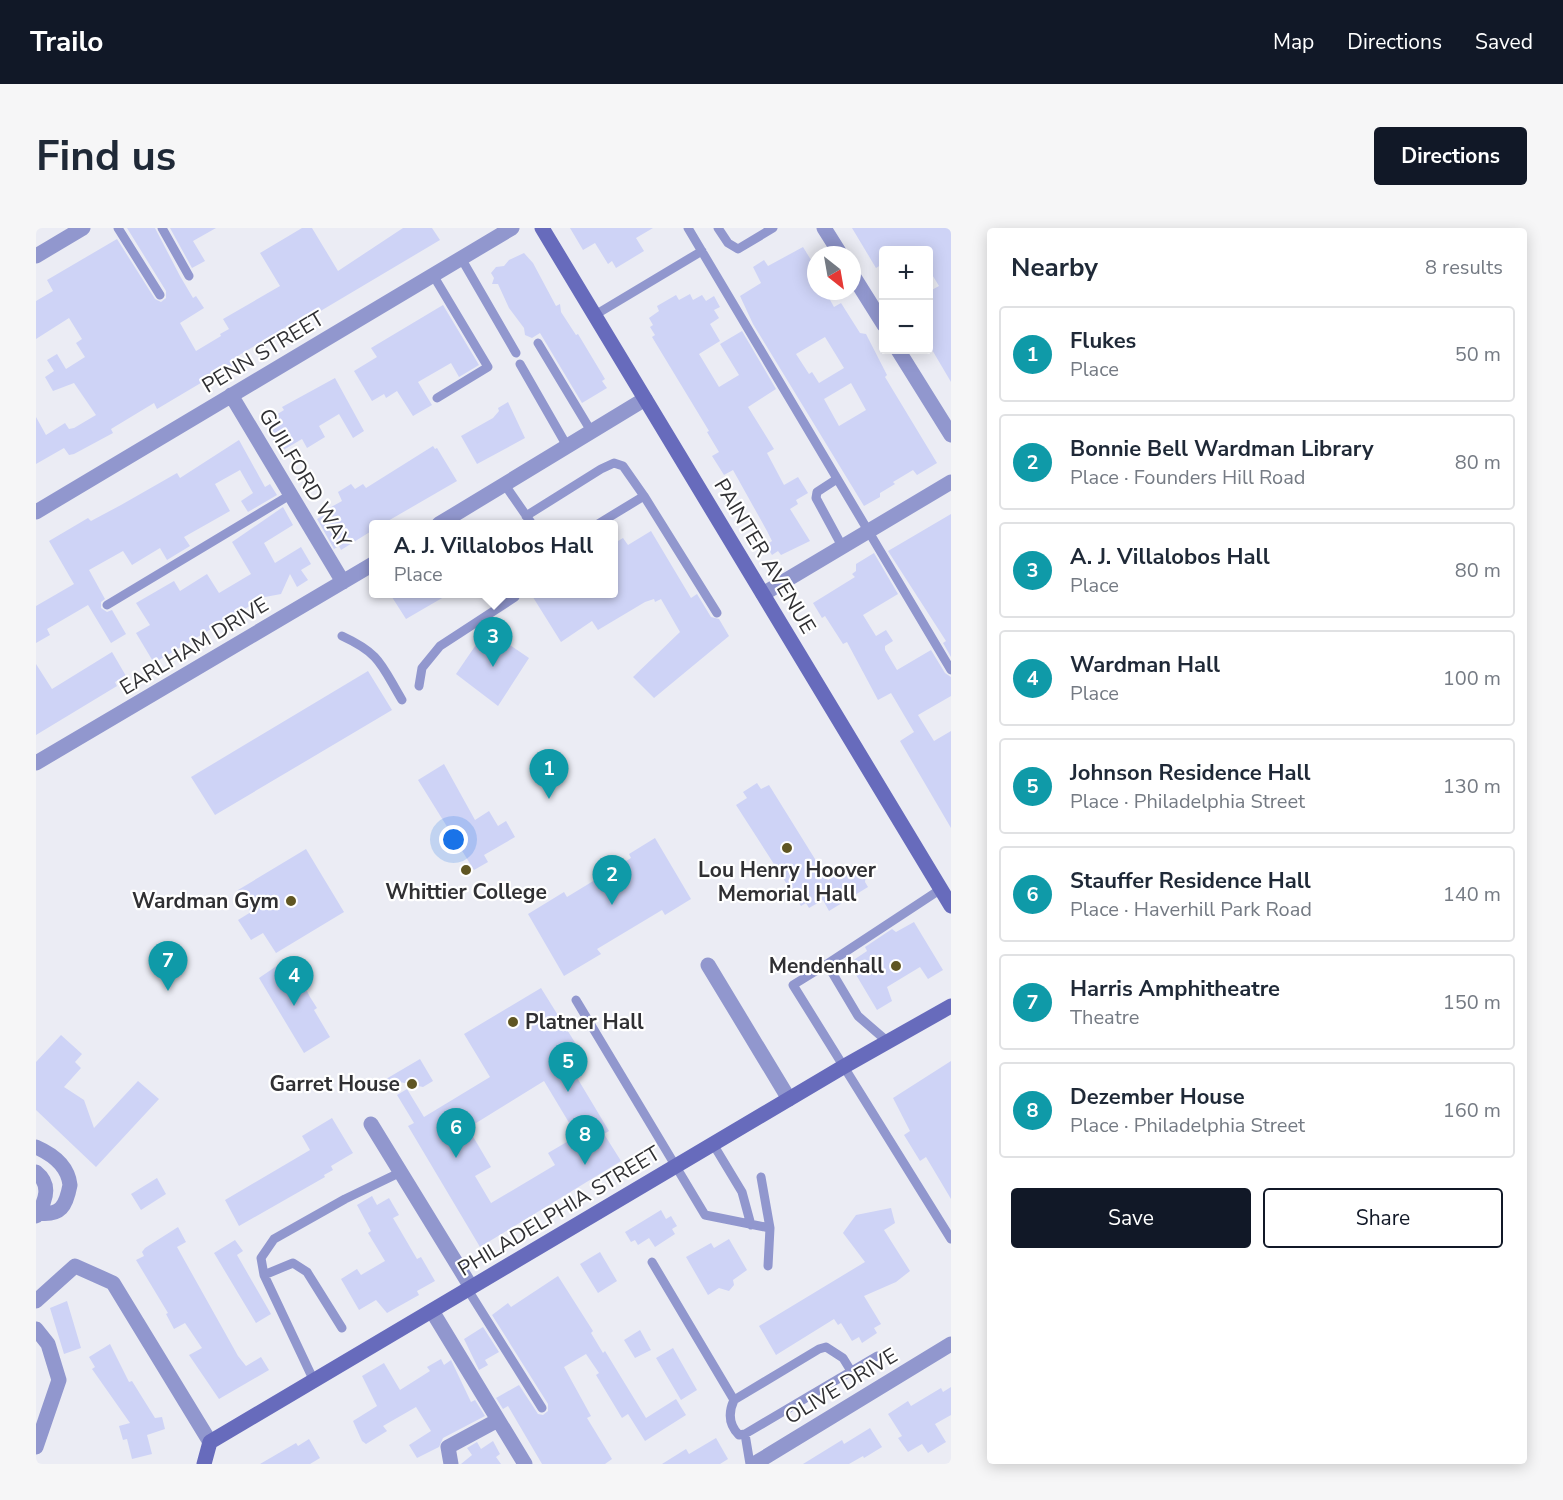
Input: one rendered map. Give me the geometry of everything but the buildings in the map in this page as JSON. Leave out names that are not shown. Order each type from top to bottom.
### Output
[{"type":"street","points":[[36,256],[83,228]]},
{"type":"street","name":"PENN STREET","points":[[36,512],[512,228]]},
{"type":"street","name":"PAINTER AVENUE","points":[[542,228],[951,906]]},
{"type":"street","points":[[824,228],[835,246]]},
{"type":"street","points":[[861,288],[879,317]]},
{"type":"street","points":[[900,354],[951,435]]},
{"type":"street","name":"GUILFORD WAY","points":[[231,395],[343,582]]},
{"type":"street","points":[[447,520],[645,399]]},
{"type":"street","points":[[763,594],[951,482]]},
{"type":"street","name":"EARLHAM DRIVE","points":[[36,763],[369,566]]},
{"type":"street","points":[[708,965],[789,1099]]},
{"type":"street","name":"PHILADELPHIA STREET","points":[[210,1442],[843,1067],[951,1006]]},
{"type":"street","points":[[371,1124],[470,1288]]},
{"type":"street","points":[[36,1147],[60,1163],[70,1185],[63,1209],[57,1213],[37,1215],[46,1195],[47,1186],[36,1172]]},
{"type":"street","points":[[36,1301],[75,1266],[113,1283],[210,1442],[204,1464]]},
{"type":"street","points":[[432,1311],[525,1464]]},
{"type":"street","points":[[36,1329],[48,1344],[59,1380],[36,1447]]},
{"type":"street","name":"OLIVE DRIVE","points":[[752,1464],[951,1344]]},
{"type":"street","points":[[451,1464],[448,1448],[498,1420]]},
{"type":"lane","points":[[118,228],[160,296]]},
{"type":"lane","points":[[162,228],[189,276]]},
{"type":"lane","points":[[688,228],[951,670]]},
{"type":"lane","points":[[718,228],[728,243],[738,249],[773,228]]},
{"type":"lane","points":[[595,315],[702,251]]},
{"type":"lane","points":[[461,258],[516,352]]},
{"type":"lane","points":[[433,274],[488,367],[437,398]]},
{"type":"lane","points":[[538,343],[591,431]]},
{"type":"lane","points":[[520,364],[567,446]]},
{"type":"lane","points":[[526,516],[614,463],[623,465],[717,613]]},
{"type":"lane","points":[[837,479],[817,492],[816,498],[842,546]]},
{"type":"lane","points":[[505,485],[529,520]]},
{"type":"lane","points":[[107,605],[290,495]]},
{"type":"lane","points":[[606,520],[644,496]]},
{"type":"lane","points":[[419,686],[422,668],[440,646],[513,598]]},
{"type":"lane","points":[[342,636],[367,647],[375,655],[402,700]]},
{"type":"lane","points":[[941,889],[793,985],[951,1239]]},
{"type":"lane","points":[[827,964],[858,1016],[888,1042]]},
{"type":"lane","points":[[576,1000],[705,1215],[770,1228]]},
{"type":"lane","points":[[713,1144],[742,1192],[751,1225]]},
{"type":"lane","points":[[314,1381],[264,1275],[261,1258],[274,1239],[345,1199],[401,1172]]},
{"type":"lane","points":[[761,1177],[770,1228],[768,1266]]},
{"type":"lane","points":[[652,1262],[734,1400]]},
{"type":"lane","points":[[264,1275],[293,1263],[307,1272],[342,1328]]},
{"type":"lane","points":[[470,1288],[542,1408]]},
{"type":"lane","points":[[851,1371],[843,1358],[826,1347],[734,1400],[730,1409],[731,1425],[739,1434],[745,1434],[877,1356]]},
{"type":"lane","points":[[745,1434],[752,1464]]},
{"type":"place","name":"A. J. Villalobos Hall","points":[[493,667]]},
{"type":"place","name":"Flukes","points":[[549,799]]},
{"type":"place","name":"Lou Henry Hoover Memorial Hall","points":[[787,848]]},
{"type":"place","name":"Whittier College","points":[[466,870]]},
{"type":"place","name":"Wardman Gym","points":[[291,901]]},
{"type":"place","name":"Bonnie Bell Wardman Library","points":[[612,905]]},
{"type":"place","name":"Mendenhall","points":[[896,966]]},
{"type":"place","name":"Harris Amphitheatre","points":[[168,991]]},
{"type":"place","name":"Wardman Hall","points":[[294,1006]]},
{"type":"place","name":"Platner Hall","points":[[513,1022]]},
{"type":"place","name":"Garret House","points":[[412,1084]]},
{"type":"place","name":"Johnson Residence Hall","points":[[568,1092]]},
{"type":"place","name":"Stauffer Residence Hall","points":[[456,1158]]},
{"type":"place","name":"Dezember House","points":[[585,1165]]}]
